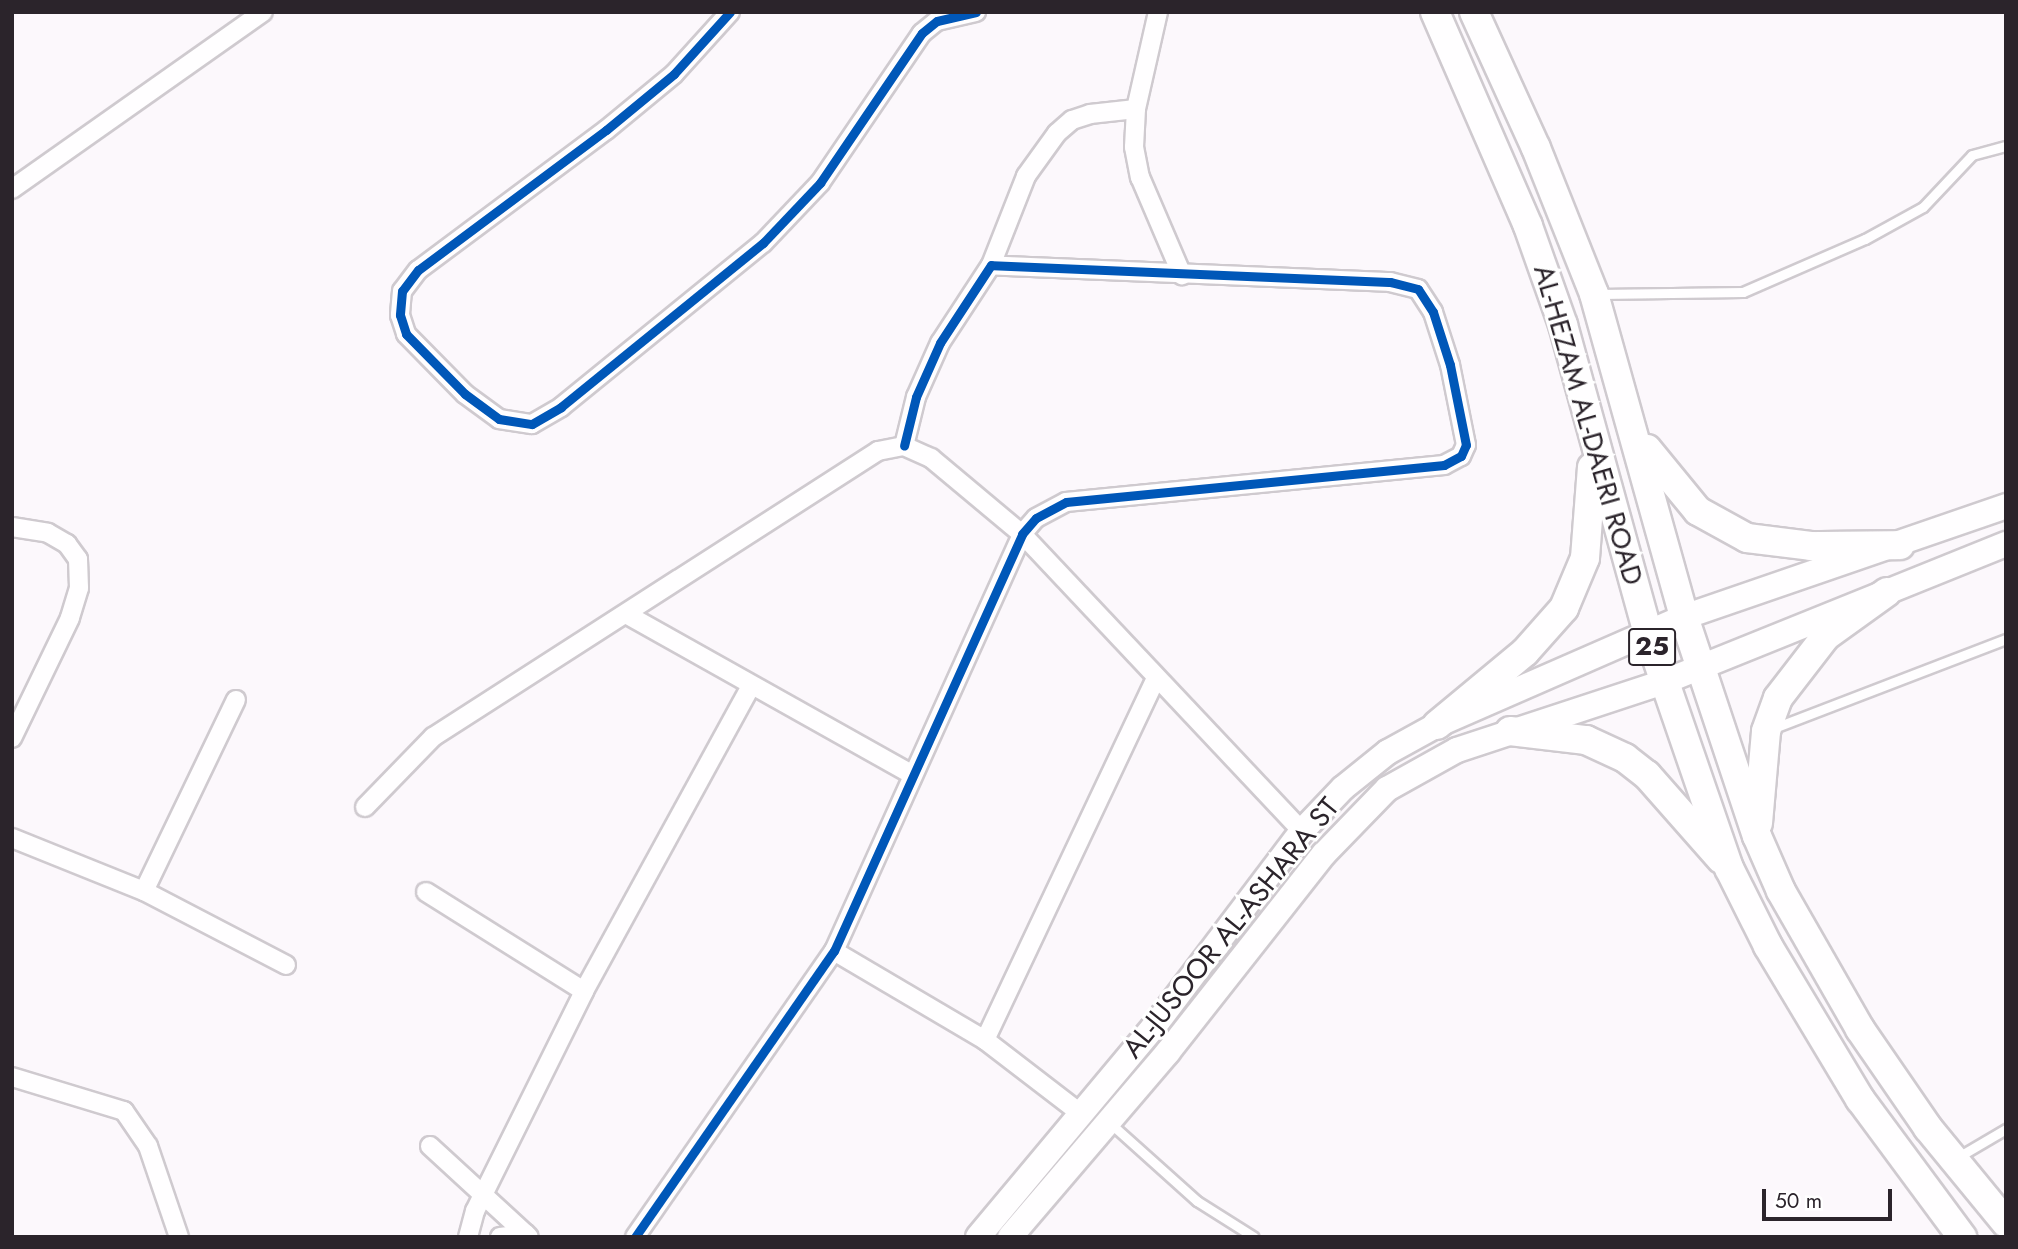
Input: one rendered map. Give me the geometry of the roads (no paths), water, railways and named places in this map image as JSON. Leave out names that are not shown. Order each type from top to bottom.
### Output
[{"type":"main road","name":"AL-HEZAM AL-DAERI ROAD","points":[[1435,12],[1528,226],[1563,325],[1648,633],[1729,869],[1768,946],[1860,1099],[1962,1237]]},
{"type":"main road","name":"AL-HEZAM AL-DAERI ROAD","points":[[1474,12],[1536,148],[1594,294],[1637,436],[1684,617],[1757,836],[1805,937],[1860,1028],[1953,1160],[2006,1223]]},
{"type":"main road","points":[[1437,725],[1525,652],[1564,608],[1590,535],[1590,425]]},
{"type":"main road","points":[[1637,436],[1698,511],[1746,538],[1811,547],[1900,545]]},
{"type":"main road","name":"AL-JUSOOR AL-ASHARA ST","points":[[978,1237],[1153,1028],[1302,831],[1343,788],[1388,752],[1437,725],[1684,617],[1900,545],[2006,506]]},
{"type":"main road","name":"AL-JUSOOR AL-ASHARA ST","points":[[1010,1237],[1110,1123],[1353,821],[1387,789],[1421,766],[1510,731],[1664,682],[2006,544]]},
{"type":"main road","points":[[1757,836],[1766,731],[1778,698],[1804,659],[1826,636],[1887,592]]},
{"type":"main road","points":[[1510,731],[1586,740],[1625,758],[1647,775],[1729,869]]},
{"type":"street","points":[[12,189],[263,12]]},
{"type":"street","points":[[730,12],[674,74],[606,130],[418,270],[402,291],[400,315],[406,334],[465,394],[499,419],[532,424],[561,407],[762,243],[820,183],[922,33],[937,21],[976,12]]},
{"type":"street","points":[[1158,12],[1136,109],[1136,162],[1182,275]]},
{"type":"street","points":[[904,446],[916,397],[940,343],[991,265],[1026,176],[1057,133],[1072,120],[1113,108],[1136,109]]},
{"type":"street","points":[[635,1237],[834,951],[911,774],[1022,534],[1036,519],[1066,502],[1444,466],[1461,456],[1465,433],[1450,365],[1433,312],[1418,289],[1390,282],[991,265]]},
{"type":"street","points":[[365,807],[433,737],[878,451],[904,446],[931,458],[1022,534],[1155,680],[1302,831]]},
{"type":"street","points":[[12,527],[48,533],[67,544],[78,559],[79,588],[70,618],[12,738]]},
{"type":"street","points":[[626,614],[750,688],[911,774]]},
{"type":"street","points":[[985,1040],[1155,680]]},
{"type":"street","points":[[468,1237],[484,1192],[584,992],[750,688]]},
{"type":"street","points":[[144,891],[236,700]]},
{"type":"street","points":[[12,838],[144,891],[286,965]]},
{"type":"street","points":[[426,892],[584,992]]},
{"type":"street","points":[[834,951],[985,1040],[1080,1113]]},
{"type":"street","points":[[12,1077],[124,1111],[148,1146],[179,1237]]},
{"type":"street","points":[[430,1146],[484,1192],[528,1236]]},
{"type":"street","points":[[500,1237],[528,1236]]},
{"type":"lane","points":[[1594,294],[1743,292],[1853,244],[1923,207],[1972,155],[2006,146]]},
{"type":"lane","points":[[1766,731],[2006,639]]},
{"type":"lane","points":[[1110,1123],[1196,1201],[1254,1237]]},
{"type":"lane","points":[[1953,1160],[2006,1129]]}]
